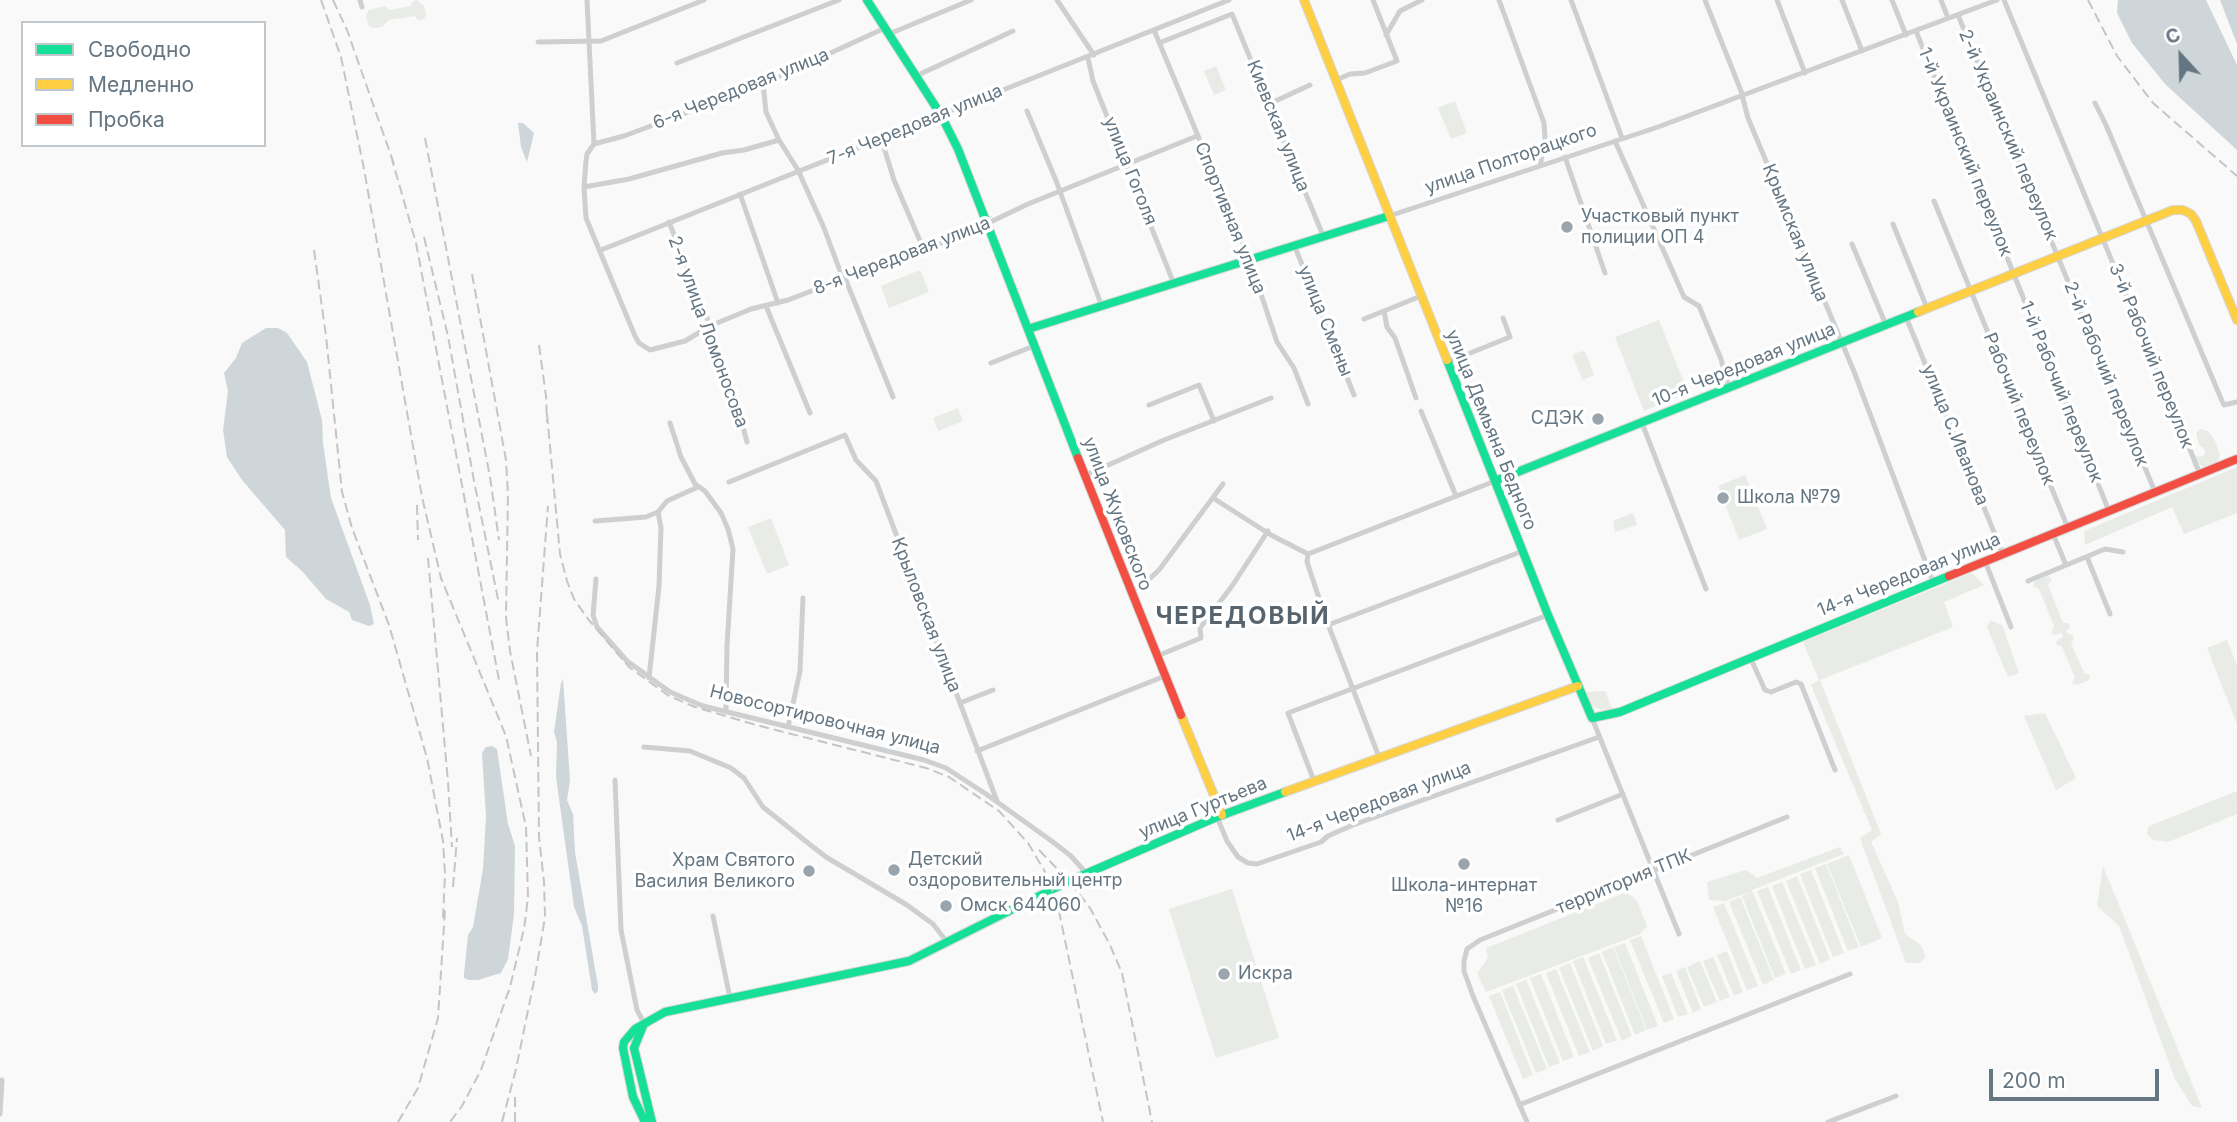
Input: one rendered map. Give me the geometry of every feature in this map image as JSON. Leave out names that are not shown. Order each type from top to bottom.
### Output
[{"type":"main road","name":"улица Жуковского","points":[[867,0],[941,114],[988,223],[1219,816]]},
{"type":"main road","name":"улица Демьяна Бедного","points":[[1304,0],[1494,481],[1592,718]]},
{"type":"main road","name":"10-я Чередовая улица","points":[[1494,481],[2173,210],[2183,210],[2191,214],[2237,320]]},
{"type":"main road","name":"улица Полторацкого","points":[[1028,329],[1389,216]]},
{"type":"main road","name":"14-я Чередовая улица","points":[[1592,718],[1620,712],[2237,459]]},
{"type":"main road","name":"улица Гуртьева","points":[[644,1023],[665,1013],[892,967],[909,961],[1086,873],[1219,816],[1578,686]]},
{"type":"main road","points":[[644,1023],[628,1037],[623,1048],[633,1097],[645,1122]]},
{"type":"main road","points":[[644,1023],[634,1048],[652,1122]]},
{"type":"street","points":[[360,0],[362,8]]},
{"type":"street","points":[[587,0],[594,144],[587,154],[584,187],[586,218],[601,250]]},
{"type":"street","points":[[538,42],[613,38],[704,0]]},
{"type":"street","points":[[677,63],[839,0]]},
{"type":"street","name":"6-я Чередовая улица","points":[[594,144],[624,136],[763,84],[887,31],[971,0]]},
{"type":"street","name":"улица Гоголя","points":[[1057,0],[1091,57],[1093,81],[1174,284]]},
{"type":"street","name":"7-я Чередовая улица","points":[[601,250],[1229,0]]},
{"type":"street","points":[[1336,80],[1350,74],[1373,71],[1397,61],[1373,0]]},
{"type":"street","points":[[1386,35],[1399,11],[1422,0]]},
{"type":"street","points":[[1500,0],[1544,123],[1545,137],[1539,166]]},
{"type":"street","points":[[1571,0],[1622,138]]},
{"type":"street","name":"Крымская улица","points":[[1705,0],[1748,118],[1840,344],[1855,374],[1933,582]]},
{"type":"street","points":[[1777,0],[1805,73]]},
{"type":"street","points":[[1842,0],[1862,51]]},
{"type":"street","name":"1-й Украинский переулок","points":[[1892,0],[1906,35]]},
{"type":"street","name":"2-й Украинский переулок","points":[[1941,0],[1948,18]]},
{"type":"street","name":"улица Полторацкого","points":[[1389,216],[1742,97],[1997,0]]},
{"type":"street","name":"3-й Рабочий переулок","points":[[2004,0],[2200,474]]},
{"type":"street","name":"Киевская улица","points":[[1159,43],[1232,14],[1324,238]]},
{"type":"street","name":"2-й Украинский переулок","points":[[1958,15],[2058,255]]},
{"type":"street","name":"Спортивная улица","points":[[1154,30],[1250,261],[1277,342],[1294,368],[1308,404]]},
{"type":"street","points":[[916,76],[1013,31]]},
{"type":"street","name":"1-й Украинский переулок","points":[[1916,31],[2013,273]]},
{"type":"street","points":[[763,84],[766,112],[779,140],[798,170],[824,228],[893,397]]},
{"type":"street","points":[[1269,104],[1310,85]]},
{"type":"street","points":[[2095,103],[2224,405],[2237,402]]},
{"type":"street","points":[[1027,111],[1102,307]]},
{"type":"street","name":"8-я Чередовая улица","points":[[601,250],[635,336],[645,347],[657,350],[685,341],[710,326],[751,309],[778,303],[923,248],[953,240],[1060,192],[1197,136]]},
{"type":"street","points":[[881,138],[894,180],[923,248]]},
{"type":"street","points":[[584,187],[629,179],[779,140]]},
{"type":"street","points":[[1615,141],[1684,297],[1699,306],[1721,359],[1729,388]]},
{"type":"street","points":[[1565,157],[1605,273]]},
{"type":"street","points":[[740,194],[778,303]]},
{"type":"street","name":"Рабочий переулок","points":[[1934,201],[2068,528]]},
{"type":"street","name":"2-я улица Ломоносова","points":[[669,222],[710,326],[747,442]]},
{"type":"street","points":[[1893,224],[1927,308]]},
{"type":"street","points":[[1852,244],[1886,325]]},
{"type":"street","name":"улица Смены","points":[[1295,247],[1354,395]]},
{"type":"street","name":"2-й Рабочий переулок","points":[[2058,255],[2155,492]]},
{"type":"street","name":"1-й Рабочий переулок","points":[[2013,273],[2109,511]]},
{"type":"street","points":[[1364,319],[1421,296]]},
{"type":"street","points":[[766,306],[810,413]]},
{"type":"street","points":[[1384,311],[1387,327],[1395,338],[1416,398]]},
{"type":"street","name":"улица С.Иванова","points":[[1906,317],[2003,554]]},
{"type":"street","points":[[1447,362],[1510,337],[1503,318]]},
{"type":"street","points":[[991,363],[1034,346]]},
{"type":"street","points":[[1149,405],[1199,385],[1214,421]]},
{"type":"street","points":[[1086,475],[1271,398]]},
{"type":"street","points":[[1421,411],[1456,496]]},
{"type":"street","points":[[1642,423],[1706,589]]},
{"type":"street","points":[[670,424],[681,457],[698,487],[705,491],[721,513],[733,549],[726,712]]},
{"type":"street","name":"Крыловская улица","points":[[729,482],[845,435],[856,460],[876,481],[997,801]]},
{"type":"street","name":"10-я Чередовая улица","points":[[1308,554],[1494,481]]},
{"type":"street","points":[[1130,591],[1142,586],[1159,570],[1223,484]]},
{"type":"street","points":[[596,521],[646,517],[658,512],[667,501],[698,487]]},
{"type":"street","points":[[1213,498],[1308,554],[1307,562],[1328,625],[1379,757]]},
{"type":"street","points":[[649,678],[659,586],[661,528],[658,512]]},
{"type":"street","points":[[1157,656],[1202,638],[1200,628],[1268,531]]},
{"type":"street","points":[[2053,534],[2066,565]]},
{"type":"street","points":[[2028,581],[2105,549],[2123,552]]},
{"type":"street","points":[[1328,625],[1523,551]]},
{"type":"street","points":[[2087,556],[2110,614]]},
{"type":"street","points":[[1985,561],[2011,626]]},
{"type":"street","name":"Новосортировочная улица","points":[[596,579],[594,622],[612,646],[670,692],[703,706],[935,763],[959,775],[997,801],[1071,856],[1086,873]]},
{"type":"street","points":[[788,727],[800,671],[803,598]]},
{"type":"street","points":[[1314,781],[1287,713],[1548,615]]},
{"type":"street","points":[[1750,657],[1765,690],[1771,692],[1796,682],[1801,684],[1835,770]]},
{"type":"street","points":[[977,751],[1165,676]]},
{"type":"street","points":[[960,703],[993,690]]},
{"type":"street","name":"улица Демьяна Бедного","points":[[1592,718],[1679,934]]},
{"type":"street","name":"14-я Чередовая улица","points":[[1248,863],[1257,864],[1321,842],[1353,825],[1599,737]]},
{"type":"street","points":[[644,747],[690,751],[731,768],[744,778],[764,807],[798,835],[826,857],[907,905],[933,924],[947,942]]},
{"type":"street","points":[[615,780],[621,930],[637,1010],[644,1023]]},
{"type":"street","points":[[1558,820],[1623,794]]},
{"type":"street","name":"улица Жуковского","points":[[1219,816],[1227,841],[1238,857],[1248,863]]},
{"type":"street","name":"территория ТПК","points":[[1520,1105],[1473,996],[1464,971],[1465,954],[1479,940],[1787,817]]},
{"type":"street","points":[[713,916],[730,999]]},
{"type":"street","points":[[1527,1122],[1520,1105],[1850,974]]},
{"type":"street","points":[[0,1114],[2,1080]]},
{"type":"street","points":[[1828,1122],[1896,1096]]},
{"type":"shaded area","points":[[417,0],[424,6],[424,19],[418,20],[415,16],[389,20],[382,27],[372,28],[368,25],[366,15],[369,10],[385,6],[390,10],[411,6],[412,2]]},
{"type":"shaded area","points":[[2118,0],[2206,0],[2237,65],[2237,150],[2165,84],[2132,43],[2117,13]]},
{"type":"shaded area","points":[[2220,0],[2237,0],[2237,44]]},
{"type":"shaded area","points":[[1216,66],[1226,90],[1214,95],[1204,71]]},
{"type":"shaded area","points":[[1455,101],[1467,133],[1451,139],[1438,108]]},
{"type":"shaded area","points":[[518,123],[523,123],[534,133],[527,162],[521,147]]},
{"type":"shaded area","points":[[920,270],[929,292],[889,308],[881,286]]},
{"type":"shaded area","points":[[1659,320],[1688,393],[1644,411],[1615,337]]},
{"type":"shaded area","points":[[266,328],[278,328],[287,333],[307,362],[322,420],[331,498],[370,605],[374,624],[369,626],[352,620],[349,612],[326,599],[286,557],[285,530],[242,480],[227,457],[223,430],[228,391],[224,373],[236,358],[242,343]]},
{"type":"shaded area","points":[[1582,351],[1586,353],[1594,375],[1583,380],[1573,358],[1574,354]]},
{"type":"shaded area","points":[[958,408],[963,421],[938,431],[933,418]]},
{"type":"shaded area","points":[[2200,429],[2208,431],[2220,455],[2218,461],[2204,467],[2198,464],[2195,456],[2201,457],[2205,454],[2196,433]]},
{"type":"shaded area","points":[[2237,467],[2237,513],[2184,534],[2172,507],[2085,545],[2084,531]]},
{"type":"shaded area","points":[[1745,475],[1767,529],[1739,540],[1718,486]]},
{"type":"shaded area","points":[[1633,513],[1637,525],[1615,532],[1613,521]]},
{"type":"shaded area","points":[[771,518],[789,565],[767,574],[748,527]]},
{"type":"shaded area","points":[[1972,573],[1984,585],[1944,602],[1953,627],[1820,680],[1881,834],[1871,842],[1898,902],[1905,934],[1921,945],[1926,957],[1919,963],[1906,963],[1860,838],[1872,830],[1811,685],[1819,680],[1803,642]]},
{"type":"shaded area","points":[[2048,576],[2052,580],[2048,585],[2063,623],[2068,623],[2070,627],[2066,631],[2074,637],[2071,643],[2084,673],[2090,675],[2089,680],[2077,685],[2072,683],[2075,677],[2062,647],[2056,644],[2057,640],[2063,637],[2062,633],[2054,635],[2051,632],[2054,626],[2039,589],[2033,586],[2035,581]]},
{"type":"shaded area","points":[[1990,620],[2002,625],[2019,673],[2008,677],[1987,627]]},
{"type":"shaded area","points":[[2227,640],[2237,666],[2237,724],[2207,648]]},
{"type":"shaded area","points":[[563,679],[570,780],[567,800],[573,814],[575,852],[598,986],[595,994],[592,990],[582,926],[574,907],[556,777],[557,742],[554,732]]},
{"type":"shaded area","points":[[1605,691],[1612,709],[1601,710],[1588,703],[1585,694],[1587,692]]},
{"type":"shaded area","points":[[2045,713],[2076,778],[2056,790],[2024,716]]},
{"type":"shaded area","points":[[486,747],[497,749],[508,824],[515,846],[514,914],[508,959],[501,973],[469,980],[464,978],[468,935],[473,927],[483,869],[486,816],[482,753]]},
{"type":"shaded area","points":[[2237,791],[2237,814],[2168,842],[2153,840],[2147,834],[2148,827],[2152,825]]},
{"type":"shaded area","points":[[1840,847],[1844,854],[1752,890],[1786,974],[1775,978],[1742,896],[1752,891],[1725,901],[1709,900],[1707,882],[1746,870],[1757,878]]},
{"type":"shaded area","points":[[1849,855],[1882,938],[1861,947],[1827,864]]},
{"type":"shaded area","points":[[1826,864],[1859,947],[1848,951],[1815,868]]},
{"type":"shaded area","points":[[2103,866],[2202,1108],[2192,1106],[2175,1079],[2119,926],[2097,906]]},
{"type":"shaded area","points":[[1811,870],[1844,953],[1833,957],[1800,874]]},
{"type":"shaded area","points":[[1797,876],[1830,959],[1820,964],[1786,881]]},
{"type":"shaded area","points":[[1782,882],[1816,965],[1805,969],[1772,886]]},
{"type":"shaded area","points":[[1768,887],[1801,970],[1791,974],[1757,891]]},
{"type":"shaded area","name":"Искра","points":[[1232,889],[1279,1038],[1216,1058],[1169,909]]},
{"type":"shaded area","points":[[1627,892],[1637,901],[1647,926],[1640,934],[1486,992],[1477,973],[1488,958],[1486,948]]},
{"type":"shaded area","points":[[1740,897],[1774,980],[1763,985],[1729,902]]},
{"type":"shaded area","points":[[1724,903],[1758,986],[1747,990],[1713,907]]},
{"type":"shaded area","points":[[1641,936],[1674,1019],[1664,1023],[1630,940]]},
{"type":"shaded area","points":[[1625,943],[1658,1026],[1647,1030],[1614,947]]},
{"type":"shaded area","points":[[1613,947],[1646,1030],[1635,1035],[1602,952]]},
{"type":"shaded area","points":[[1727,951],[1743,992],[1734,996],[1717,955]]},
{"type":"shaded area","points":[[1599,953],[1632,1036],[1622,1041],[1588,958]]},
{"type":"shaded area","points":[[1583,957],[1617,1040],[1606,1044],[1573,961]]},
{"type":"shaded area","points":[[1713,957],[1730,997],[1720,1001],[1703,961]]},
{"type":"shaded area","points":[[1700,961],[1717,1002],[1704,1007],[1687,967]]},
{"type":"shaded area","points":[[1570,963],[1603,1046],[1593,1051],[1559,968]]},
{"type":"shaded area","points":[[1685,967],[1701,1009],[1693,1013],[1676,971]]},
{"type":"shaded area","points":[[1556,969],[1590,1052],[1579,1056],[1546,973]]},
{"type":"shaded area","points":[[1671,973],[1688,1014],[1678,1017],[1662,976]]},
{"type":"shaded area","points":[[1541,974],[1574,1057],[1563,1061],[1530,978]]},
{"type":"shaded area","points":[[1526,980],[1560,1063],[1549,1067],[1516,984]]},
{"type":"shaded area","points":[[1513,986],[1547,1069],[1536,1073],[1502,990]]},
{"type":"shaded area","points":[[1500,992],[1533,1075],[1523,1079],[1489,996]]},
{"type":"railway","points":[[321,0],[341,57],[364,169],[422,497],[441,578],[506,736],[526,827],[528,897],[524,929],[510,987],[481,1070],[462,1106],[450,1122]]},
{"type":"railway","points":[[333,0],[347,30],[394,164]]},
{"type":"railway","points":[[2088,0],[2117,56],[2153,103],[2237,176]]},
{"type":"railway","points":[[425,138],[490,477],[499,540]]},
{"type":"railway","points":[[391,156],[416,243],[499,680]]},
{"type":"railway","points":[[424,237],[448,336],[499,604]]},
{"type":"railway","points":[[314,250],[342,492],[352,528],[389,625],[427,758],[443,841],[443,918]]},
{"type":"railway","points":[[472,274],[506,460],[506,617],[531,756]]},
{"type":"railway","points":[[539,345],[547,422]]},
{"type":"railway","points":[[547,414],[560,554],[567,581],[574,599],[588,619],[629,667],[669,696],[695,707],[926,768],[949,777],[999,811],[1028,843],[1044,870],[1057,902],[1103,1122]]},
{"type":"railway","points":[[417,505],[418,540]]},
{"type":"railway","points":[[502,1122],[516,1069],[545,917],[539,837],[537,651],[548,506]]},
{"type":"railway","points":[[428,558],[452,847]]},
{"type":"railway","points":[[453,887],[457,838]]},
{"type":"railway","points":[[1039,850],[1090,908],[1122,973],[1152,1122]]},
{"type":"railway","points":[[398,1122],[418,1088],[438,1018],[445,910]]},
{"type":"railway","points":[[515,1097],[515,1122]]},
{"type":"traffic: fast","points":[[867,0],[941,115],[958,149],[1078,458]]},
{"type":"traffic: fast","points":[[1028,329],[1389,216]]},
{"type":"traffic: fast","points":[[1495,481],[1918,312]]},
{"type":"traffic: fast","points":[[1447,360],[1548,615],[1592,718],[1620,712],[1949,576]]},
{"type":"traffic: fast","points":[[645,1122],[633,1097],[624,1042],[635,1029],[665,1012],[909,961],[1069,881],[1217,817],[1285,792]]},
{"type":"traffic: fast","points":[[643,1026],[634,1048],[652,1122]]},
{"type":"traffic: slow","points":[[1304,0],[1447,360]]},
{"type":"traffic: slow","points":[[1918,312],[2173,210],[2183,210],[2191,214],[2196,221],[2237,320]]},
{"type":"traffic: slow","points":[[1285,792],[1578,686]]},
{"type":"traffic: slow","points":[[1181,715],[1222,815]]},
{"type":"traffic: jam","points":[[1078,458],[1181,715]]},
{"type":"traffic: jam","points":[[1949,576],[2237,459]]},
{"type":"place","name":"Участковый пункт полиции ОП 4","points":[[1567,227]]},
{"type":"place","name":"СДЭК","points":[[1598,419]]},
{"type":"place","name":"Школа №79","points":[[1723,498]]},
{"type":"place","name":"Школа-интернат №16","points":[[1464,864]]},
{"type":"place","name":"Детский оздоровительный центр","points":[[894,870]]},
{"type":"place","name":"Храм Святого Василия Великого","points":[[809,871]]},
{"type":"place","name":"Омск 644060","points":[[946,906]]},
{"type":"place","name":"Искра","points":[[1224,974]]},
{"type":"district","name":"ЧЕРЕДОВЫЙ","points":[[1243,617]]}]
